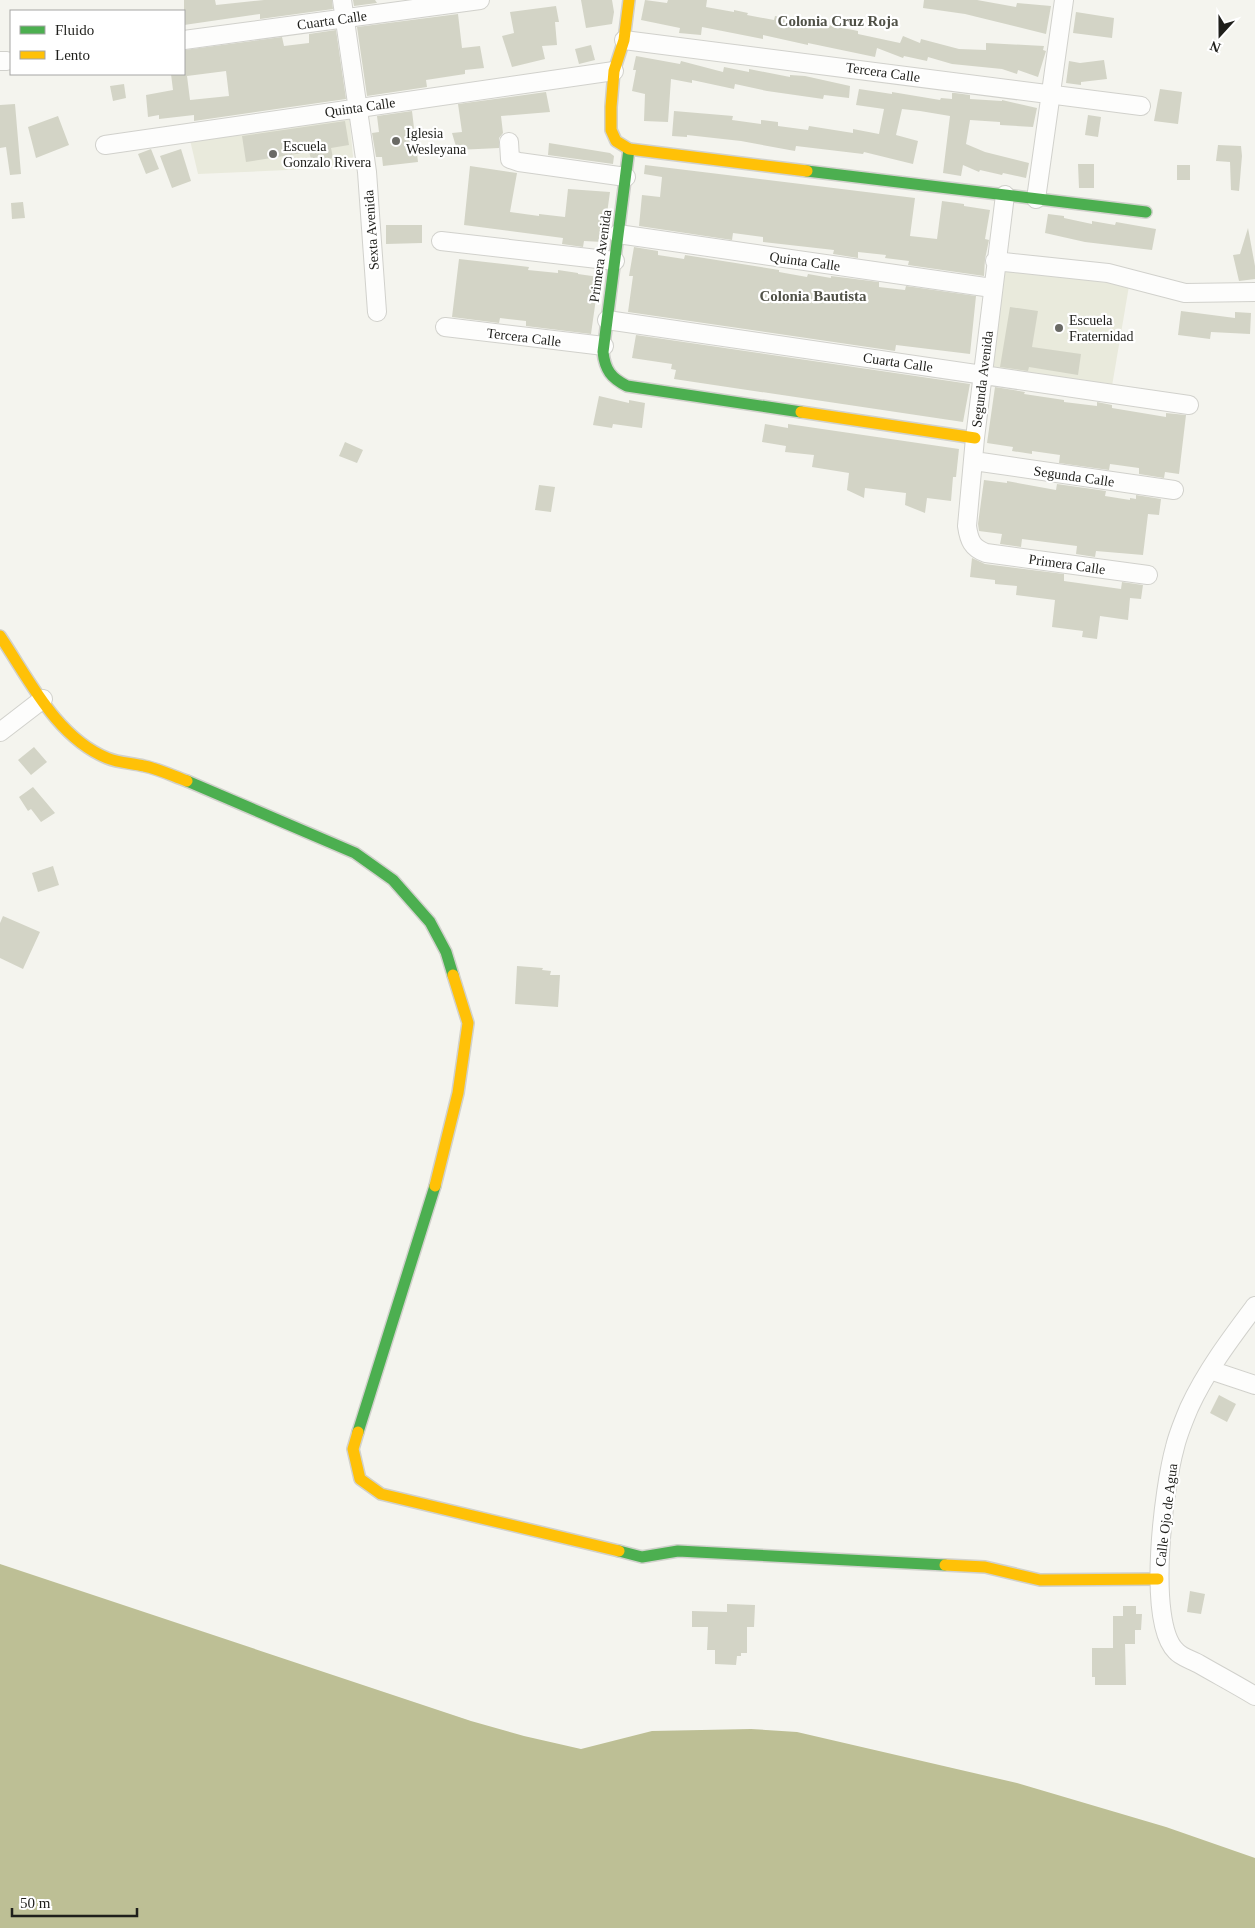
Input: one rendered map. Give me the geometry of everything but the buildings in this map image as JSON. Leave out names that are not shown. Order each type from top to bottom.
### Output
[{"type":"street","name":"Sexta Avenida","points":[[342,0],[367,172],[377,312]]},
{"type":"street","name":"Cuarta Calle","points":[[185,40],[480,0]]},
{"type":"street","points":[[629,0],[624,40],[614,71],[611,107],[611,130],[616,141],[629,149],[1146,212]]},
{"type":"street","points":[[1036,199],[1064,0]]},
{"type":"street","name":"Tercera Calle","points":[[624,40],[1140,106]]},
{"type":"street","name":"Quinta Calle","points":[[105,145],[614,71]]},
{"type":"street","points":[[509,142],[510,159],[519,162],[626,177]]},
{"type":"street","name":"Primera Avenida","points":[[629,149],[604,346],[604,366],[610,376],[627,386],[975,438]]},
{"type":"street","name":"Segunda Avenida","points":[[986,553],[976,550],[969,540],[967,526],[995,261],[1005,195]]},
{"type":"street","name":"Quinta Calle","points":[[618,234],[992,288]]},
{"type":"street","points":[[441,241],[614,261]]},
{"type":"street","points":[[995,261],[1108,273],[1185,293],[1255,292]]},
{"type":"street","name":"Cuarta Calle","points":[[607,320],[1189,405]]},
{"type":"street","name":"Tercera Calle","points":[[445,327],[604,346]]},
{"type":"street","name":"Segunda Calle","points":[[974,461],[1174,490]]},
{"type":"street","name":"Primera Calle","points":[[986,553],[1148,575]]},
{"type":"street","points":[[0,636],[43,699],[70,734],[94,752],[107,758],[150,767],[179,778],[356,853],[393,880],[430,922],[446,952],[468,1022],[458,1093],[434,1189],[353,1448],[360,1478],[381,1494],[642,1557],[678,1551],[985,1568],[1040,1580],[1158,1579]]},
{"type":"street","points":[[0,732],[43,699]]},
{"type":"street","name":"Calle Ojo de Agua","points":[[1255,1306],[1219,1354],[1189,1408],[1175,1447],[1166,1495],[1158,1579],[1164,1630],[1166,1638],[1176,1652],[1255,1696]]},
{"type":"street","points":[[1210,1370],[1255,1384]]},
{"type":"shaded area","name":"Escuela Gonzalo Rivera","points":[[349,114],[354,167],[198,174],[190,140]]},
{"type":"shaded area","name":"Escuela Fraternidad","points":[[1003,268],[1129,286],[1112,386],[990,369]]},
{"type":"shaded area","points":[[0,1564],[471,1721],[581,1749],[652,1731],[751,1729],[797,1732],[1017,1783],[1166,1827],[1255,1858],[1255,1928],[0,1928]]},
{"type":"traffic: fast","points":[[629,149],[603,352],[607,369],[617,380],[627,386],[801,412]]},
{"type":"traffic: fast","points":[[807,171],[1146,212]]},
{"type":"traffic: fast","points":[[187,781],[355,853],[393,880],[430,922],[446,952],[453,975]]},
{"type":"traffic: fast","points":[[358,1432],[435,1186]]},
{"type":"traffic: fast","points":[[619,1551],[642,1557],[678,1551],[945,1565]]},
{"type":"traffic: slow","points":[[629,0],[624,40],[614,71],[611,130],[616,141],[629,149],[807,171]]},
{"type":"traffic: slow","points":[[801,412],[975,438]]},
{"type":"traffic: slow","points":[[0,636],[45,705],[58,722],[73,736],[107,758],[150,767],[187,781]]},
{"type":"traffic: slow","points":[[435,1186],[458,1093],[468,1023],[453,975]]},
{"type":"traffic: slow","points":[[358,1432],[353,1449],[360,1479],[381,1494],[619,1551]]},
{"type":"traffic: slow","points":[[945,1565],[985,1567],[1040,1580],[1158,1579]]},
{"type":"place","name":"Iglesia Wesleyana","points":[[396,141]]},
{"type":"place","name":"Escuela Gonzalo Rivera","points":[[273,154]]},
{"type":"place","name":"Escuela Fraternidad","points":[[1059,328]]},
{"type":"district","name":"Colonia Cruz Roja","points":[[838,21]]},
{"type":"district","name":"Colonia Bautista","points":[[813,296]]}]
